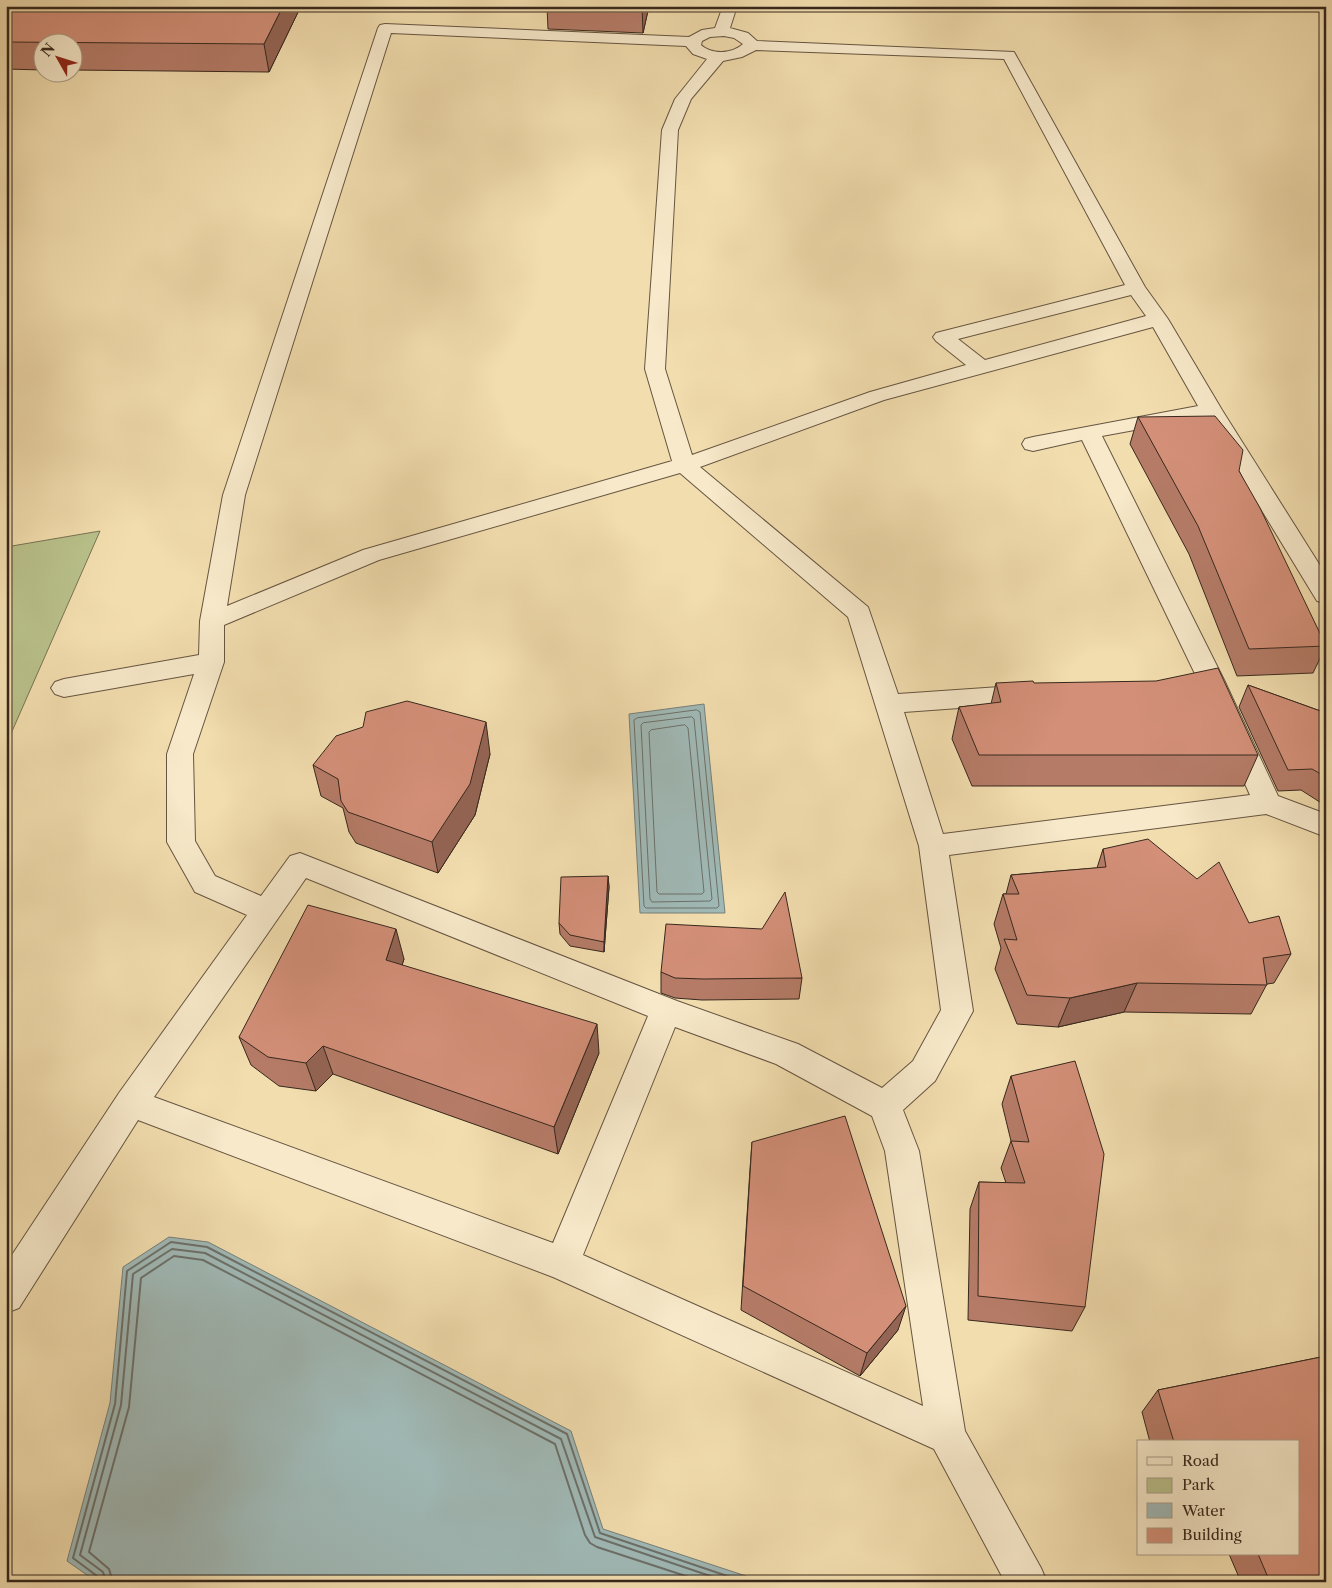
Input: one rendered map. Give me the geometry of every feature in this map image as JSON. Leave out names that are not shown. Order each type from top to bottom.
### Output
[{"type":"lane","points":[[721,32],[730,6]]},
{"type":"lane","points":[[267,911],[205,884],[181,842],[180,754],[211,662],[212,621],[234,495],[385,28],[692,42],[700,36],[721,32],[742,36],[748,39],[750,45]]},
{"type":"lane","points":[[692,42],[693,46],[701,53],[719,56],[738,54],[745,51],[750,45]]},
{"type":"lane","points":[[750,45],[1009,55],[1136,288],[1158,319],[1211,410],[1326,595]]},
{"type":"lane","points":[[719,56],[680,103],[673,115],[670,130],[655,369],[684,465],[859,613],[933,846],[956,1011],[924,1071],[885,1106]]},
{"type":"lane","points":[[981,367],[943,337],[1136,288]]},
{"type":"lane","points":[[212,621],[371,555],[684,465],[877,396],[1158,319]]},
{"type":"lane","points":[[1033,444],[1211,410]]},
{"type":"lane","points":[[1089,432],[1211,680],[1268,803]]},
{"type":"lane","points":[[64,688],[211,662]]},
{"type":"lane","points":[[1182,682],[1211,680]]},
{"type":"lane","points":[[888,704],[1054,692]]},
{"type":"lane","points":[[933,846],[1268,803],[1326,826]]},
{"type":"lane","points":[[6,1296],[131,1103],[300,864],[666,1010],[787,1054],[885,1106],[902,1151],[947,1436],[1027,1582]]},
{"type":"lane","points":[[562,1263],[666,1010]]},
{"type":"lane","points":[[131,1103],[562,1263],[947,1436]]},
{"type":"green space","points":[[100,531],[6,745],[6,547]]},
{"type":"water","points":[[704,704],[725,913],[640,913],[629,714]]},
{"type":"water","points":[[169,1237],[208,1242],[571,1431],[603,1529],[746,1576],[753,1582],[97,1582],[67,1561],[110,1403],[123,1267]]},
{"type":"building","points":[[6,6],[283,6],[264,44],[82,43],[82,32],[32,32],[32,42],[6,42]]},
{"type":"building","points":[[1215,416],[1243,450],[1239,471],[1260,508],[1326,646],[1249,649],[1198,526],[1138,417]]},
{"type":"building","points":[[1218,668],[1258,755],[979,755],[959,707],[1001,702],[996,683],[1033,681],[1034,683],[1156,681]]},
{"type":"building","points":[[1248,685],[1326,713],[1326,777],[1312,769],[1288,770]]},
{"type":"building","points":[[407,701],[486,722],[470,784],[432,842],[348,812],[341,801],[338,779],[313,765],[336,736],[363,727],[366,712]]},
{"type":"building","points":[[1148,839],[1197,879],[1219,862],[1249,923],[1279,916],[1291,954],[1263,958],[1267,985],[1137,983],[1070,998],[1027,995],[1004,939],[1017,940],[1003,894],[1019,894],[1011,875],[1106,867],[1103,849]]},
{"type":"building","points":[[608,876],[604,942],[570,935],[559,923],[561,877]]},
{"type":"building","points":[[785,892],[802,978],[675,978],[661,972],[666,924],[762,929]]},
{"type":"building","points":[[308,905],[396,929],[386,960],[597,1024],[554,1127],[323,1046],[306,1063],[268,1057],[239,1037]]},
{"type":"building","points":[[1075,1061],[1104,1154],[1085,1307],[978,1296],[979,1182],[1025,1183],[1011,1141],[1029,1142],[1011,1076]]},
{"type":"building","points":[[845,1116],[906,1306],[867,1353],[743,1286],[752,1142]]},
{"type":"building","points":[[1326,1356],[1326,1582],[1270,1582],[1259,1556],[1300,1556],[1300,1440],[1173,1440],[1158,1390]]}]
